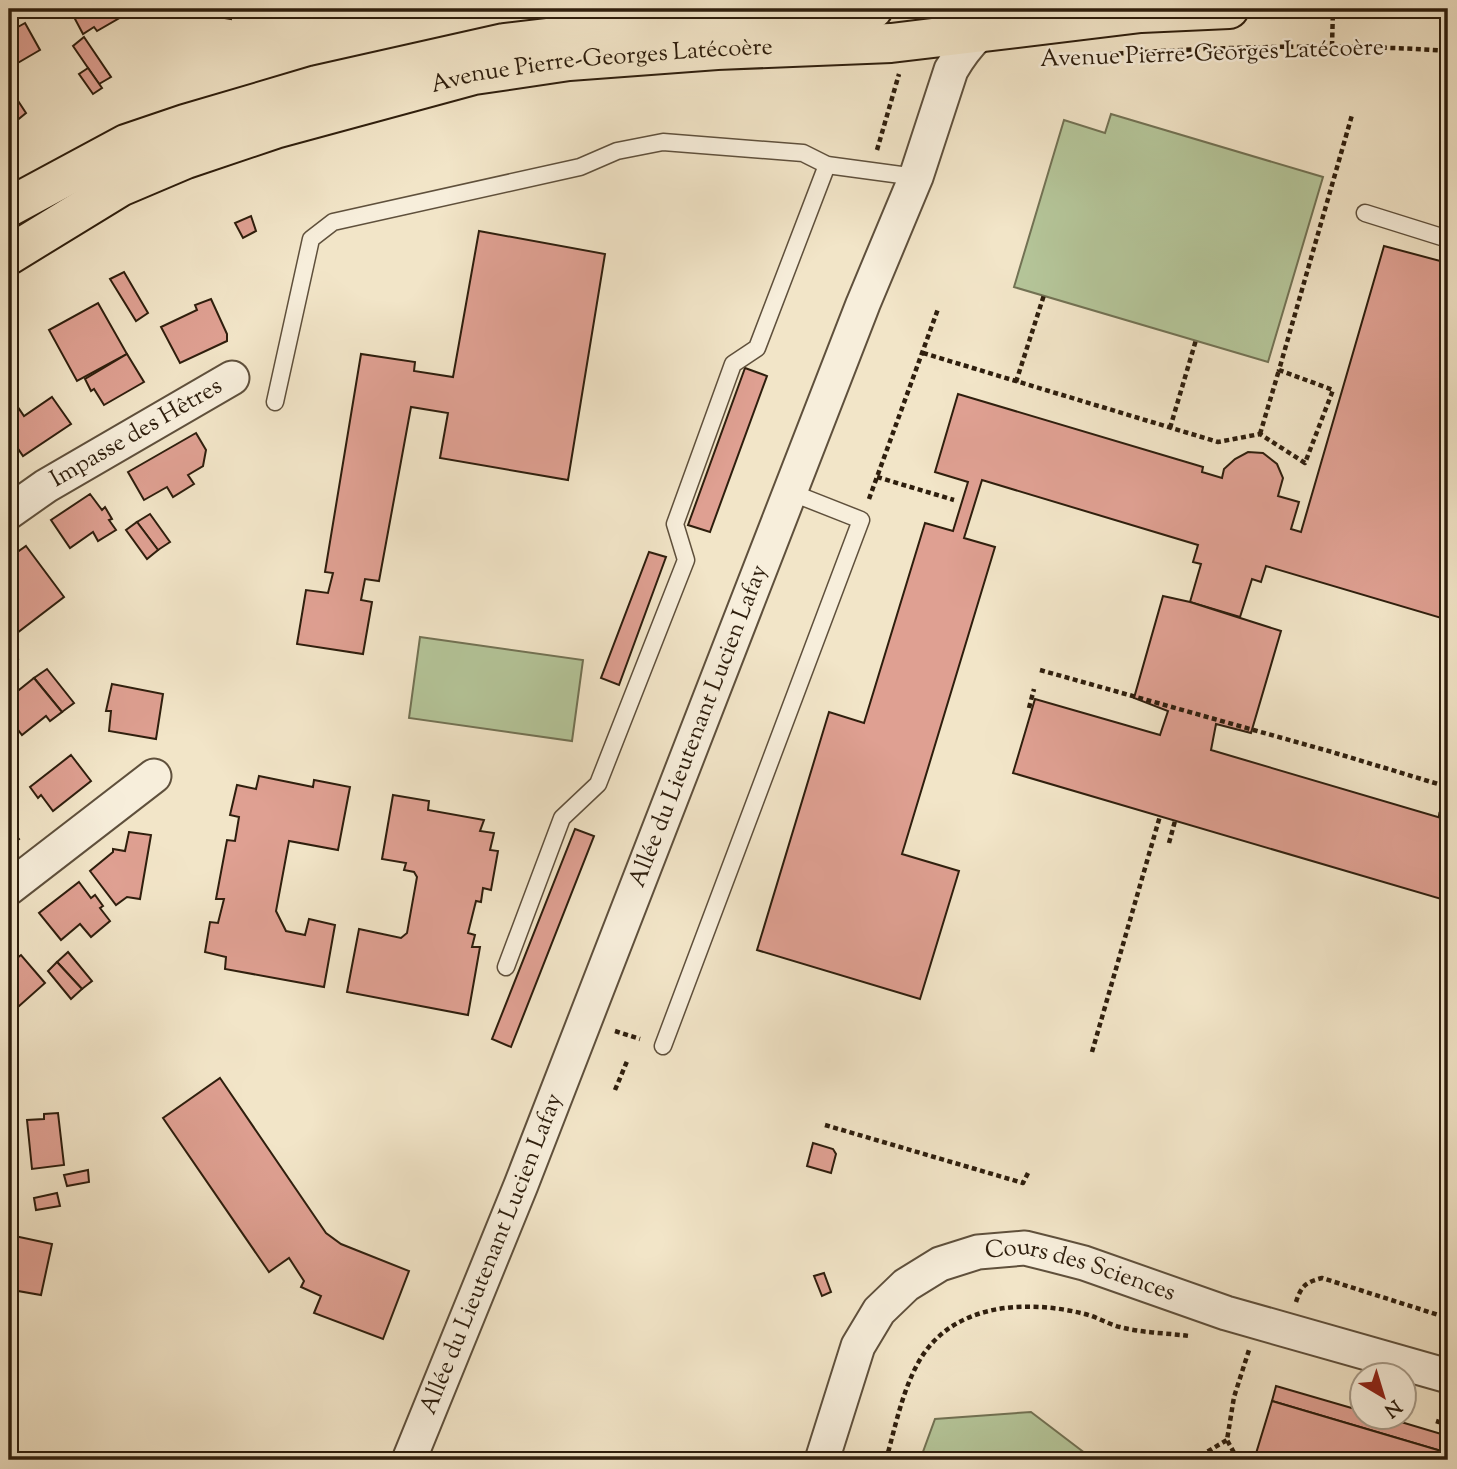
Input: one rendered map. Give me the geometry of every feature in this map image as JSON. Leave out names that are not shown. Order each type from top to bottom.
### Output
[{"type":"main road","name":"Avenue Pierre-Georges Latécoère","points":[[9,207],[126,144],[317,85],[504,43],[682,22],[873,9]]},
{"type":"main road","name":"Avenue Pierre-Georges Latécoère","points":[[9,255],[120,187],[186,159],[275,129],[474,75],[569,61],[717,50],[891,43],[978,32],[1025,14],[1229,9]]},
{"type":"street","name":"Allée du Lieutenant Lucien Lafay","points":[[408,1460],[521,1185],[790,492],[916,177],[951,71],[978,32]]},
{"type":"street","name":"Impasse des Hêtres","points":[[9,512],[46,486],[232,378]]},
{"type":"street","points":[[9,888],[154,776]]},
{"type":"street","name":"Cours des Sciences","points":[[822,1460],[858,1346],[879,1311],[906,1285],[940,1264],[978,1252],[1025,1248],[1053,1255],[1259,1322],[1448,1376]]},
{"type":"lane","points":[[634,12],[682,22]]},
{"type":"lane","points":[[275,402],[312,239],[333,222],[580,167],[617,150],[663,142],[803,153],[827,165],[916,177]]},
{"type":"lane","points":[[506,967],[562,818],[598,784],[686,560],[675,524],[733,364],[757,348],[827,165]]},
{"type":"lane","points":[[1365,213],[1448,239]]},
{"type":"lane","points":[[663,1046],[861,520],[790,492]]},
{"type":"path","points":[[1332,46],[1333,9]]},
{"type":"path","name":"Avenue Pierre-Georges Latécoère","points":[[1100,55],[1168,50],[1332,46],[1448,51]]},
{"type":"path","points":[[872,171],[901,67]]},
{"type":"path","points":[[1260,434],[1352,115]]},
{"type":"path","points":[[1016,382],[1044,295]]},
{"type":"path","points":[[861,520],[938,309]]},
{"type":"path","points":[[1170,428],[1196,340]]},
{"type":"path","points":[[923,353],[1218,442],[1260,434],[1305,463],[1333,390],[1279,370]]},
{"type":"path","points":[[877,477],[954,500]]},
{"type":"path","points":[[1040,670],[1448,787]]},
{"type":"path","points":[[1028,708],[1034,689]]},
{"type":"path","points":[[1440,817],[1443,799]]},
{"type":"path","points":[[1092,1052],[1160,816]]},
{"type":"path","points":[[1168,843],[1175,821]]},
{"type":"path","points":[[615,1090],[628,1059]]},
{"type":"path","points":[[825,1125],[1023,1182],[1029,1171]]},
{"type":"path","points":[[1296,1304],[1301,1287],[1322,1278],[1448,1318]]},
{"type":"path","points":[[886,1460],[902,1403],[917,1365],[932,1342],[981,1312],[1025,1305],[1085,1314],[1121,1328],[1195,1337]]},
{"type":"path","points":[[1238,1460],[1227,1440],[1234,1397],[1259,1322]]},
{"type":"path","points":[[1436,1421],[1448,1425]]},
{"type":"path","points":[[1193,1460],[1227,1440]]},
{"type":"green space","points":[[1111,114],[1323,177],[1268,362],[1014,287],[1064,120],[1105,133]]},
{"type":"green space","points":[[420,637],[583,660],[572,741],[409,718]]},
{"type":"green space","points":[[1031,1412],[1094,1460],[920,1460],[935,1419]]},
{"type":"building","points":[[77,9],[126,9],[128,13],[97,31],[94,27],[83,34],[75,19],[80,14]]},
{"type":"building","points":[[195,9],[262,9],[261,16],[232,10],[231,19],[194,13]]},
{"type":"building","points":[[25,23],[40,50],[9,68],[9,32]]},
{"type":"building","points":[[84,37],[111,77],[99,84],[73,46]]},
{"type":"building","points":[[88,68],[102,88],[93,94],[79,74]]},
{"type":"building","points":[[9,87],[26,113],[15,122],[9,113]]},
{"type":"building","points":[[251,216],[256,231],[243,238],[235,223]]},
{"type":"building","points":[[479,231],[605,254],[568,480],[440,458],[448,413],[411,407],[379,581],[365,579],[361,600],[372,602],[363,654],[297,644],[306,590],[328,593],[333,573],[325,572],[361,354],[415,362],[414,371],[453,377]]},
{"type":"building","points":[[1384,246],[1444,262],[1443,272],[1448,274],[1448,620],[1266,566],[1261,582],[1252,579],[1240,617],[1190,602],[1201,564],[1193,562],[1198,545],[982,480],[964,538],[995,547],[902,854],[959,871],[920,999],[757,950],[829,712],[864,723],[925,523],[953,531],[968,482],[935,472],[958,394],[1203,467],[1202,472],[1222,478],[1224,469],[1235,459],[1248,452],[1263,453],[1277,464],[1283,478],[1278,496],[1299,502],[1291,529],[1301,532]]},
{"type":"building","points":[[124,272],[148,313],[136,321],[110,279]]},
{"type":"building","points":[[211,299],[227,334],[227,341],[180,363],[161,327],[197,310],[195,305]]},
{"type":"building","points":[[98,303],[127,354],[77,381],[49,330]]},
{"type":"building","points":[[127,354],[144,382],[104,405],[94,389],[91,391],[85,379]]},
{"type":"building","points":[[745,368],[767,376],[710,532],[688,525]]},
{"type":"building","points":[[52,397],[71,424],[23,456],[12,440],[9,442],[9,407],[15,403],[24,416]]},
{"type":"building","points":[[196,433],[206,450],[203,466],[188,475],[194,484],[173,497],[167,487],[144,500],[128,472]]},
{"type":"building","points":[[90,494],[102,510],[105,507],[116,530],[98,541],[93,532],[70,548],[51,520]]},
{"type":"building","points":[[150,514],[170,542],[158,550],[137,522]]},
{"type":"building","points":[[137,522],[158,550],[147,559],[126,530]]},
{"type":"building","points":[[26,546],[64,597],[17,633],[9,622],[9,558]]},
{"type":"building","points":[[649,552],[666,557],[619,685],[601,678]]},
{"type":"building","points":[[1163,596],[1281,631],[1251,733],[1216,724],[1211,750],[1448,820],[1448,901],[1013,773],[1035,699],[1160,735],[1168,711],[1134,698]]},
{"type":"building","points":[[9,647],[18,659],[9,666]]},
{"type":"building","points":[[47,669],[74,703],[62,712],[34,678]]},
{"type":"building","points":[[34,678],[62,712],[50,721],[46,716],[22,735],[9,718],[9,698]]},
{"type":"building","points":[[112,684],[163,694],[156,739],[109,731],[111,711],[106,711]]},
{"type":"building","points":[[71,755],[91,781],[53,811],[41,795],[38,798],[30,787]]},
{"type":"building","points":[[259,776],[313,787],[314,780],[350,787],[338,850],[289,841],[276,911],[286,931],[305,935],[309,919],[335,925],[324,987],[225,969],[226,957],[205,952],[210,922],[218,923],[224,899],[216,899],[227,840],[235,841],[239,817],[230,815],[237,785],[256,789]]},
{"type":"building","points":[[393,795],[429,801],[428,810],[484,820],[480,831],[494,833],[490,850],[498,851],[491,890],[483,888],[481,902],[476,901],[468,933],[475,935],[472,947],[480,947],[468,1015],[347,992],[359,929],[401,938],[407,933],[417,877],[414,872],[404,870],[406,863],[382,859]]},
{"type":"building","points":[[9,827],[19,839],[9,847]]},
{"type":"building","points":[[575,829],[594,836],[511,1047],[492,1039]]},
{"type":"building","points":[[129,832],[151,835],[140,899],[127,897],[116,905],[90,871],[113,852],[113,849],[125,851]]},
{"type":"building","points":[[79,882],[91,898],[95,895],[103,906],[100,908],[110,921],[91,937],[80,924],[61,940],[39,913]]},
{"type":"building","points":[[9,948],[17,958],[21,955],[45,983],[9,1015]]},
{"type":"building","points":[[68,952],[92,981],[82,989],[57,962]]},
{"type":"building","points":[[57,962],[82,989],[71,999],[48,971]]},
{"type":"building","points":[[220,1078],[326,1233],[341,1244],[409,1271],[383,1339],[314,1313],[321,1296],[301,1287],[304,1281],[289,1258],[269,1272],[163,1118]]},
{"type":"building","points":[[58,1113],[64,1165],[32,1169],[27,1120],[44,1119],[44,1114]]},
{"type":"building","points":[[813,1143],[833,1149],[836,1154],[831,1173],[807,1166]]},
{"type":"building","points":[[88,1170],[89,1182],[67,1186],[64,1175]]},
{"type":"building","points":[[57,1193],[60,1206],[36,1210],[34,1198]]},
{"type":"building","points":[[10,1235],[52,1244],[41,1295],[12,1290],[9,1302]]},
{"type":"building","points":[[824,1273],[831,1292],[822,1296],[814,1276]]},
{"type":"building","points":[[1276,1386],[1348,1407],[1348,1423],[1272,1401]]},
{"type":"building","points":[[1272,1401],[1348,1423],[1348,1430],[1370,1430],[1448,1453],[1448,1460],[1254,1460]]},
{"type":"building","points":[[1418,1427],[1448,1436],[1448,1453],[1370,1430],[1418,1430]]}]
